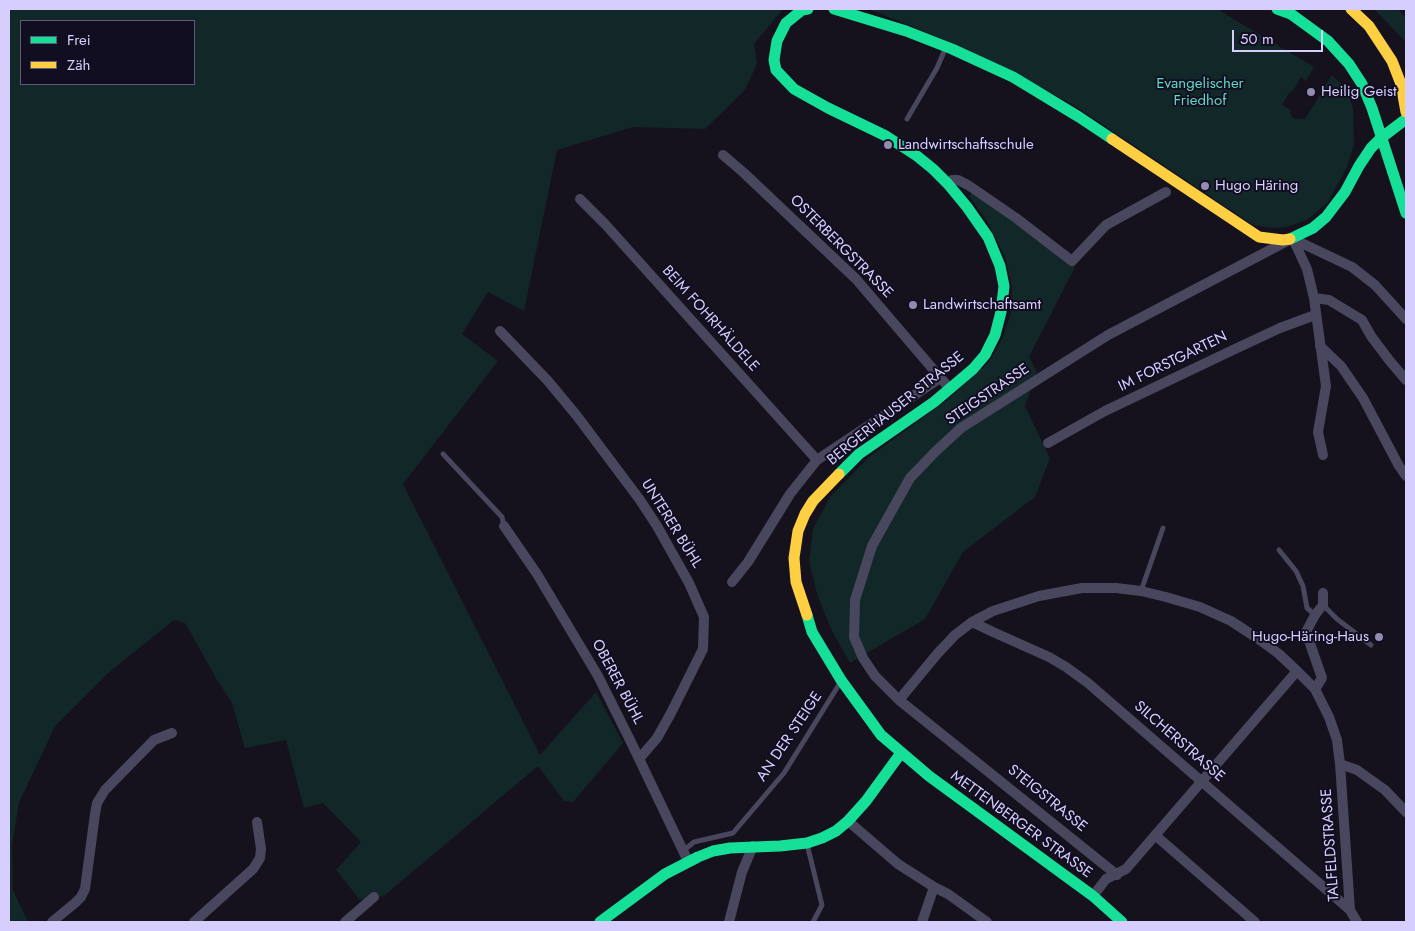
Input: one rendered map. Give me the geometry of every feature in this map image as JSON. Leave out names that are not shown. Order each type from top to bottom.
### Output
[{"type":"main road","name":"BERGERHAUSER STRASSE","points":[[808,9],[802,10],[786,23],[777,41],[774,60],[776,70],[794,89],[899,144],[933,169],[967,207],[988,236],[1000,266],[1004,286],[1001,312],[995,335],[985,355],[973,369],[950,389],[859,454],[832,480],[813,502],[805,514],[798,531],[794,558],[796,582],[812,632],[841,680],[881,735],[902,753]]},
{"type":"main road","points":[[834,9],[906,31],[1013,77],[1079,117],[1259,237],[1283,240],[1293,238],[1313,228],[1326,216],[1345,192],[1367,153],[1381,138],[1406,120]]},
{"type":"main road","points":[[1277,9],[1291,14],[1328,41],[1349,64],[1362,84],[1372,108],[1406,213]]},
{"type":"main road","points":[[1351,9],[1369,26],[1392,61],[1401,84],[1406,112]]},
{"type":"main road","points":[[600,922],[686,856],[730,848],[806,843],[836,831],[866,801],[902,753]]},
{"type":"main road","name":"METTENBERGER STRASSE","points":[[902,753],[929,776],[1093,896],[1122,922]]},
{"type":"street","name":"OSTERBERGSTRASSE","points":[[723,156],[744,173],[856,279],[950,389]]},
{"type":"street","points":[[948,184],[952,180],[958,180],[968,185],[1016,218],[1072,261],[1106,225],[1166,192]]},
{"type":"street","name":"BEIM FOHRHÄLDELE","points":[[580,199],[605,224],[817,460]]},
{"type":"street","points":[[1293,238],[1307,269],[1314,298],[1326,386],[1318,432],[1323,455]]},
{"type":"street","points":[[1293,238],[1352,267],[1375,284],[1406,320]]},
{"type":"street","name":"STEIGSTRASSE","points":[[1117,875],[899,700],[876,676],[863,658],[854,637],[855,600],[872,546],[910,478],[961,428],[1108,334],[1293,238]]},
{"type":"street","points":[[1314,298],[1328,300],[1362,320],[1389,360],[1406,380]]},
{"type":"street","name":"IM FORSTGARTEN","points":[[1048,444],[1105,411],[1280,328],[1315,315]]},
{"type":"street","name":"UNTERER BÜHL","points":[[500,331],[548,381],[577,416],[640,500],[689,583],[704,617],[703,649],[671,714],[657,738],[639,759]]},
{"type":"street","points":[[1320,346],[1342,366],[1406,476]]},
{"type":"street","points":[[732,582],[748,562],[790,494],[817,460],[940,378]]},
{"type":"street","name":"OBERER BÜHL","points":[[504,526],[537,574],[616,710],[686,856]]},
{"type":"street","name":"TALFELDSTRASSE","points":[[899,700],[938,653],[955,635],[972,622],[993,611],[1039,596],[1082,588],[1116,588],[1140,591],[1166,596],[1200,607],[1231,621],[1279,654],[1315,689],[1332,725],[1337,740],[1340,764],[1350,910],[1357,922]]},
{"type":"street","points":[[1315,689],[1322,678],[1306,632],[1323,605],[1323,593]]},
{"type":"street","name":"SILCHERSTRASSE","points":[[972,622],[1050,658],[1088,683],[1350,910]]},
{"type":"street","points":[[1093,896],[1106,879],[1126,869],[1297,671]]},
{"type":"street","points":[[52,922],[75,904],[85,889],[97,803],[105,790],[154,740],[172,732]]},
{"type":"street","points":[[1340,764],[1357,770],[1385,790],[1406,812]]},
{"type":"street","points":[[848,821],[898,864],[948,894],[987,922]]},
{"type":"street","points":[[194,922],[253,869],[260,858],[261,849],[257,822]]},
{"type":"street","points":[[1155,835],[1255,922]]},
{"type":"street","points":[[729,922],[742,872],[753,846]]},
{"type":"street","points":[[922,922],[934,887]]},
{"type":"street","points":[[346,922],[374,897]]},
{"type":"lane","points":[[907,119],[937,68],[946,47]]},
{"type":"lane","points":[[443,454],[502,517],[504,526]]},
{"type":"lane","points":[[1140,591],[1163,528]]},
{"type":"lane","points":[[1279,550],[1296,571],[1307,608],[1315,615]]},
{"type":"lane","points":[[1323,605],[1337,619],[1371,645]]},
{"type":"lane","name":"AN DER STEIGE","points":[[686,856],[694,842],[733,833],[784,773],[841,680]]},
{"type":"lane","points":[[806,843],[822,905],[813,922]]},
{"type":"green space","points":[[9,9],[783,9],[754,44],[757,64],[745,90],[705,129],[633,127],[557,150],[524,311],[488,292],[462,334],[498,361],[403,484],[540,755],[596,692],[623,743],[573,802],[564,801],[538,766],[384,896],[360,900],[336,870],[361,842],[323,803],[304,808],[286,740],[245,748],[232,703],[185,623],[174,620],[108,673],[55,726],[19,803],[12,845],[13,890],[28,922],[9,922]]},
{"type":"green space","name":"Evangelischer Friedhof","points":[[869,9],[1217,9],[1314,67],[1306,81],[1301,77],[1282,104],[1291,111],[1292,117],[1305,119],[1332,75],[1347,90],[1353,108],[1354,145],[1347,167],[1328,202],[1307,220],[1286,227],[1272,228],[1253,225],[1072,104],[964,48]]},
{"type":"green space","points":[[1374,9],[1398,9],[1406,18],[1406,42]]},
{"type":"green space","points":[[973,192],[1075,267],[1029,357],[1037,372],[1025,406],[1050,458],[1035,497],[963,552],[925,619],[850,663],[832,631],[818,597],[809,562],[813,529],[830,497],[869,457],[947,400],[989,362],[1003,337],[1011,313],[1012,287],[1005,257],[987,221],[969,196]]},
{"type":"traffic: fast","points":[[808,9],[802,10],[786,23],[777,41],[774,60],[776,70],[794,89],[886,136],[933,169],[967,207],[988,237],[1000,266],[1004,286],[1001,312],[995,335],[985,355],[973,369],[934,402],[859,454],[839,474]]},
{"type":"traffic: fast","points":[[834,9],[906,31],[952,49],[1013,77],[1112,139]]},
{"type":"traffic: fast","points":[[1277,9],[1291,14],[1328,41],[1349,64],[1362,84],[1372,108],[1406,213]]},
{"type":"traffic: fast","points":[[1290,239],[1313,228],[1326,217],[1345,192],[1371,148],[1406,119]]},
{"type":"traffic: fast","points":[[807,615],[812,632],[841,680],[881,735],[929,776],[1093,896],[1122,922]]},
{"type":"traffic: fast","points":[[600,922],[665,874],[713,851],[730,848],[807,843],[836,831],[866,801],[901,753]]},
{"type":"traffic: slow","points":[[1351,9],[1369,26],[1392,61],[1401,84],[1406,112]]},
{"type":"traffic: slow","points":[[1112,139],[1259,237],[1290,239]]},
{"type":"traffic: slow","points":[[807,615],[796,582],[794,558],[798,531],[813,501],[839,474]]},
{"type":"place","name":"Heilig Geist","points":[[1311,92]]},
{"type":"place","name":"Landwirtschaftsschule","points":[[888,145]]},
{"type":"place","name":"Hugo Häring","points":[[1205,186]]},
{"type":"place","name":"Landwirtschaftsamt","points":[[913,305]]},
{"type":"place","name":"Hugo-Häring-Haus","points":[[1379,637]]}]
